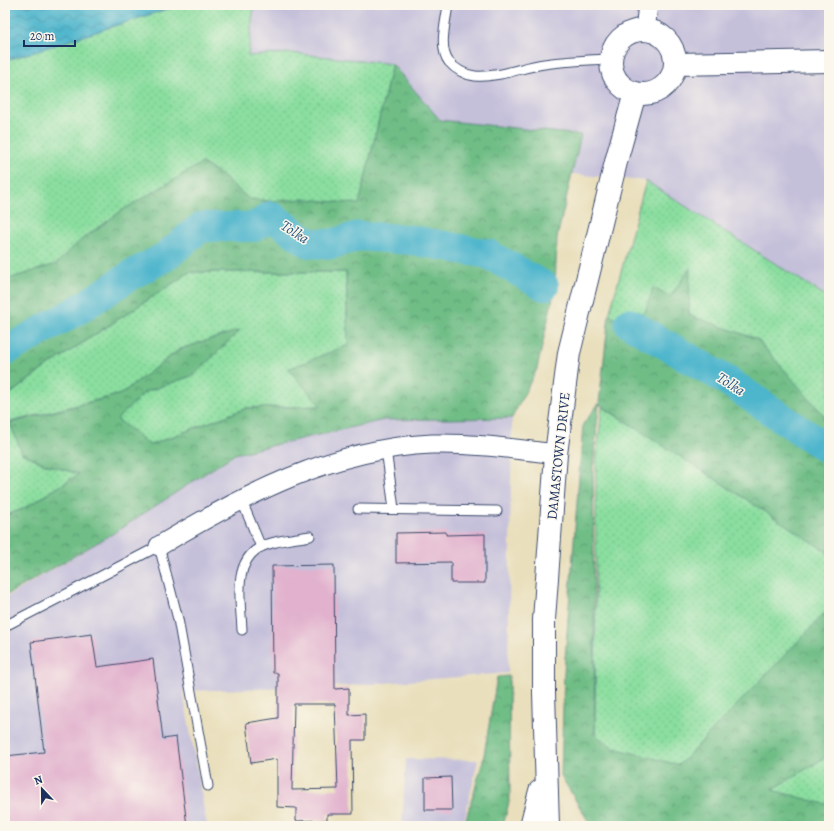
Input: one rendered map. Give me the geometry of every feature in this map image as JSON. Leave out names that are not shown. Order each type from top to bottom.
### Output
[{"type":"street","points":[[644,30],[648,5]]},
{"type":"street","points":[[644,30],[655,32],[663,37],[670,45],[674,54],[675,64],[671,78],[662,89],[654,93],[635,93],[619,84],[611,68],[611,59],[619,41],[626,35],[635,31],[644,30]]},
{"type":"street","points":[[675,64],[829,61]]},
{"type":"street","name":"DAMASTOWN DRIVE","points":[[548,826],[544,620],[556,454],[569,353],[617,158],[635,93]]},
{"type":"street","points":[[159,546],[240,499],[290,478],[347,459],[386,450],[432,444],[498,446],[556,454]]},
{"type":"street","points":[[531,826],[546,767]]},
{"type":"street","points":[[546,767],[559,826]]},
{"type":"lane","points":[[448,5],[444,34],[444,51],[448,61],[460,72],[474,76],[487,76],[544,64],[611,59]]},
{"type":"lane","points":[[386,450],[394,509]]},
{"type":"lane","points":[[240,499],[260,547]]},
{"type":"lane","points":[[358,509],[497,511]]},
{"type":"lane","points":[[242,630],[240,580],[245,560],[260,547],[310,536]]},
{"type":"lane","points":[[5,626],[159,546],[178,619],[208,786]]},
{"type":"shaded area","points":[[254,5],[829,5],[829,298],[646,181],[287,147],[247,56]]},
{"type":"shaded area","points":[[512,418],[508,673],[347,686],[183,691],[207,826],[5,826],[5,598],[114,533],[235,454],[384,420]]},
{"type":"shaded area","points":[[406,759],[478,760],[463,826],[402,826]]},
{"type":"green space","points":[[5,5],[254,5],[248,56],[291,53],[392,64],[360,204],[5,342]]},
{"type":"green space","points":[[392,64],[440,120],[581,135],[557,238],[555,288],[537,369],[512,418],[384,420],[235,454],[114,533],[5,596],[5,516],[25,508],[79,474],[45,464],[22,453],[10,423],[121,394],[180,349],[240,330],[194,375],[145,392],[117,419],[150,445],[247,408],[321,406],[288,369],[348,345],[346,272],[190,272],[43,369],[5,398],[5,329],[11,321],[5,316],[5,280],[56,264],[81,240],[121,211],[202,163],[220,174],[249,199],[271,201],[305,199],[359,204]]},
{"type":"green space","points":[[646,181],[829,298],[829,438],[624,321],[609,315]]},
{"type":"green space","points":[[690,268],[689,315],[757,339],[829,421],[829,553],[599,404],[593,465],[595,735],[614,748],[679,765],[829,609],[829,755],[772,790],[829,805],[829,826],[591,826],[561,776],[564,671],[583,424],[599,403],[609,315],[624,321],[628,316],[645,312],[653,288],[670,297]]},
{"type":"green space","points":[[190,272],[346,272],[348,345],[321,406],[247,408],[150,445],[117,419],[145,392],[194,375],[180,349],[121,394],[10,422],[22,453],[45,464],[79,474],[25,508],[5,516],[5,398],[43,369]]},
{"type":"green space","points":[[602,407],[829,546],[829,826],[595,801],[596,464]]},
{"type":"green space","points":[[509,676],[510,798],[503,826],[464,826],[483,761],[497,677]]},
{"type":"water","points":[[5,5],[180,5],[5,61]]},
{"type":"building","points":[[446,532],[446,535],[485,534],[485,583],[451,583],[451,562],[396,563],[396,533]]},
{"type":"building","points":[[334,565],[335,689],[349,688],[349,715],[365,714],[365,740],[352,740],[353,814],[327,814],[327,820],[296,821],[296,808],[277,807],[277,759],[251,763],[246,723],[278,718],[278,673],[273,673],[272,566]],"holes":[[[294,704],[335,704],[338,789],[292,790]]]},
{"type":"building","points":[[92,634],[97,667],[153,659],[163,739],[176,737],[187,826],[5,826],[5,756],[44,752],[31,642]]},
{"type":"building","points":[[451,777],[452,810],[425,810],[425,778]]},
{"type":"waterway","name":"Tolka","points":[[5,351],[78,310],[131,275],[165,257],[201,227],[254,227],[271,216],[309,243],[332,244],[359,236],[412,240],[488,254],[544,286]]},
{"type":"waterway","name":"Tolka","points":[[629,323],[726,380],[829,450]]}]
